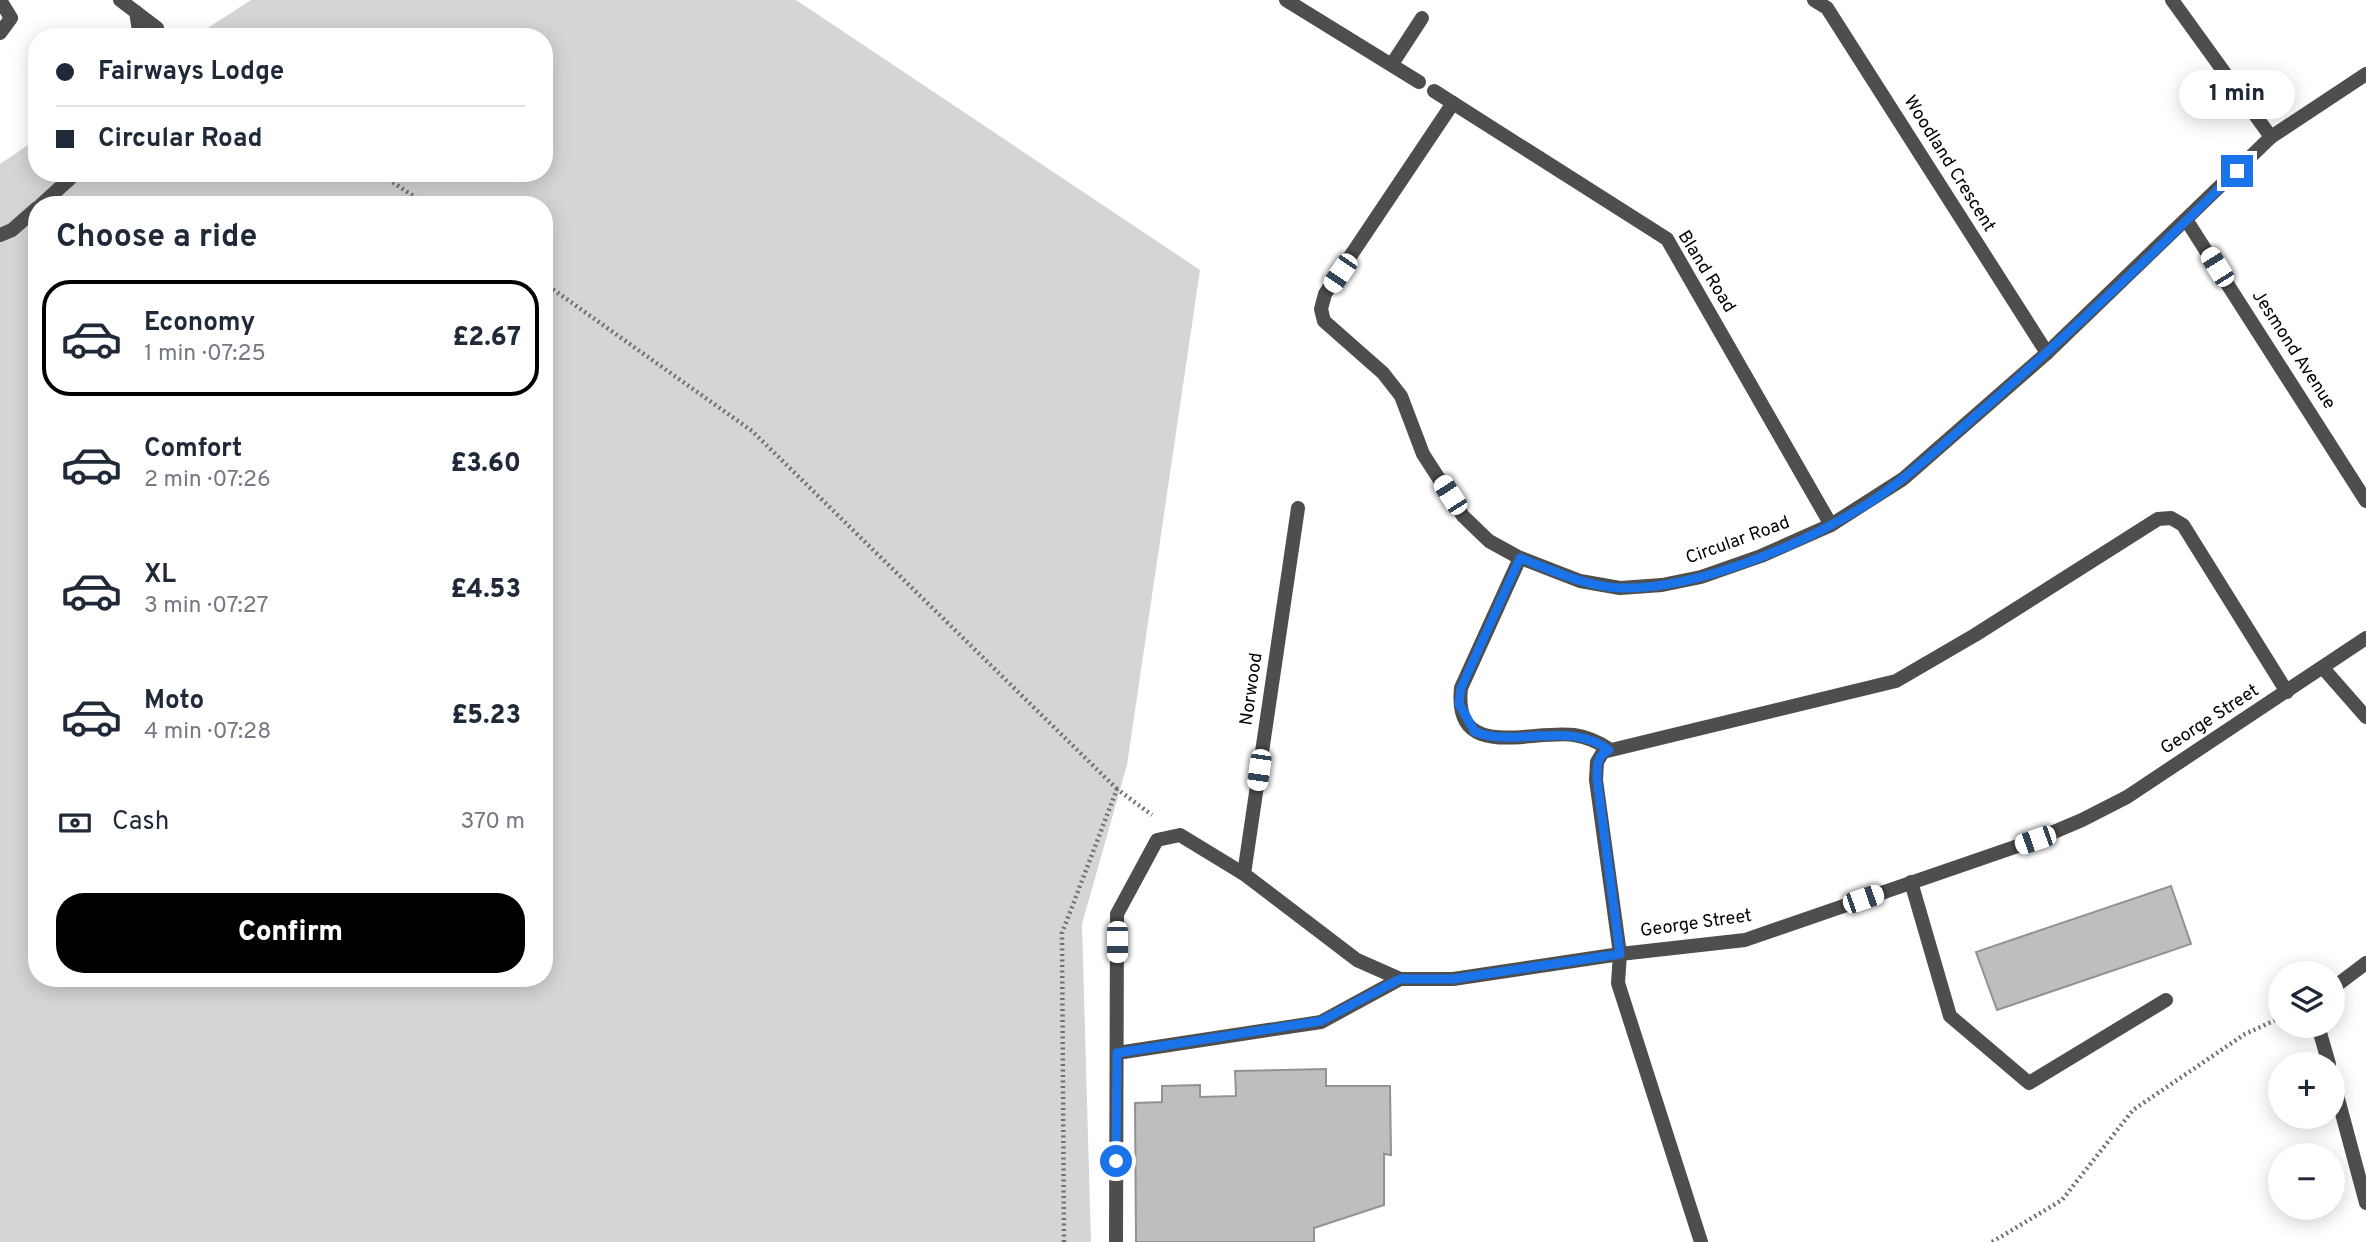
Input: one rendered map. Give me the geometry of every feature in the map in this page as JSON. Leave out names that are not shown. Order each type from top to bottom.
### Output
[{"type":"street","points":[[0,0],[11,18],[0,33]]},
{"type":"street","points":[[120,0],[156,28]]},
{"type":"street","points":[[1286,0],[1419,82]]},
{"type":"street","name":"Woodland Crescent","points":[[1814,0],[1827,8],[2047,353]]},
{"type":"street","points":[[2172,0],[2271,137]]},
{"type":"street","points":[[136,12],[139,28]]},
{"type":"street","points":[[1392,64],[1422,18]]},
{"type":"street","name":"Circular Road","points":[[1453,103],[1325,294],[1321,309],[1324,321],[1384,373],[1401,396],[1423,454],[1463,516],[1489,541],[1520,558],[1580,581],[1620,588],[1662,585],[1701,577],[1761,556],[1831,525],[1903,479],[2047,353],[2187,221],[2271,137],[2366,74]]},
{"type":"street","name":"Bland Road","points":[[1434,91],[1667,239],[1831,525]]},
{"type":"street","points":[[51,196],[66,182]]},
{"type":"street","points":[[0,235],[12,230],[28,216]]},
{"type":"street","name":"Jesmond Avenue","points":[[2187,221],[2366,501]]},
{"type":"street","name":"Norwood","points":[[1244,874],[1298,508]]},
{"type":"street","points":[[1701,1242],[1618,983],[1620,954],[1597,780],[1597,762],[1603,752],[1896,681],[1975,635],[2158,519],[2171,518],[2182,525],[2287,692]]},
{"type":"street","points":[[1520,558],[1461,688],[1459,704],[1465,718],[1475,732],[1493,738],[1571,734],[1595,739],[1609,750]]},
{"type":"street","name":"George Street","points":[[1180,835],[1244,874],[1357,960],[1400,979],[1453,979],[1620,954],[1745,940],[2035,840],[2116,803],[2366,638]]},
{"type":"street","points":[[2323,668],[2366,717]]},
{"type":"street","points":[[1116,1242],[1117,914],[1157,840],[1180,835]]},
{"type":"street","points":[[1911,882],[1950,1016],[2029,1083],[2166,1000]]},
{"type":"street","points":[[2345,979],[2366,963]]},
{"type":"street","points":[[1117,1053],[1321,1021],[1400,979]]},
{"type":"street","points":[[2345,1125],[2366,1203]]},
{"type":"path","points":[[392,182],[414,196]]},
{"type":"path","points":[[553,289],[752,430],[1117,789],[1180,835]]},
{"type":"path","points":[[1064,1242],[1062,933],[1117,789]]},
{"type":"path","points":[[1992,1242],[2062,1200],[2133,1110],[2245,1034],[2268,1023]]},
{"type":"shaded area","points":[[251,0],[796,0],[1200,270],[1127,765],[1082,924],[1091,1242],[0,1242],[0,164],[28,145],[28,182],[553,182],[553,28],[208,28]]},
{"type":"building","points":[[2171,886],[2191,944],[1997,1010],[1976,952]]},
{"type":"building","points":[[1326,1069],[1326,1086],[1390,1086],[1391,1155],[1384,1154],[1384,1205],[1314,1228],[1314,1242],[1136,1242],[1135,1103],[1162,1102],[1162,1086],[1200,1085],[1200,1097],[1236,1096],[1235,1071]]},
{"type":"route","points":[[1116,1161],[1117,1053],[1321,1021],[1400,979],[1453,979],[1620,954],[1597,780],[1597,762],[1603,752],[1609,750],[1595,739],[1571,734],[1493,738],[1475,732],[1459,704],[1461,688],[1520,558],[1580,581],[1620,588],[1662,585],[1701,577],[1761,556],[1831,525],[1903,479],[2047,353],[2237,171]]}]
